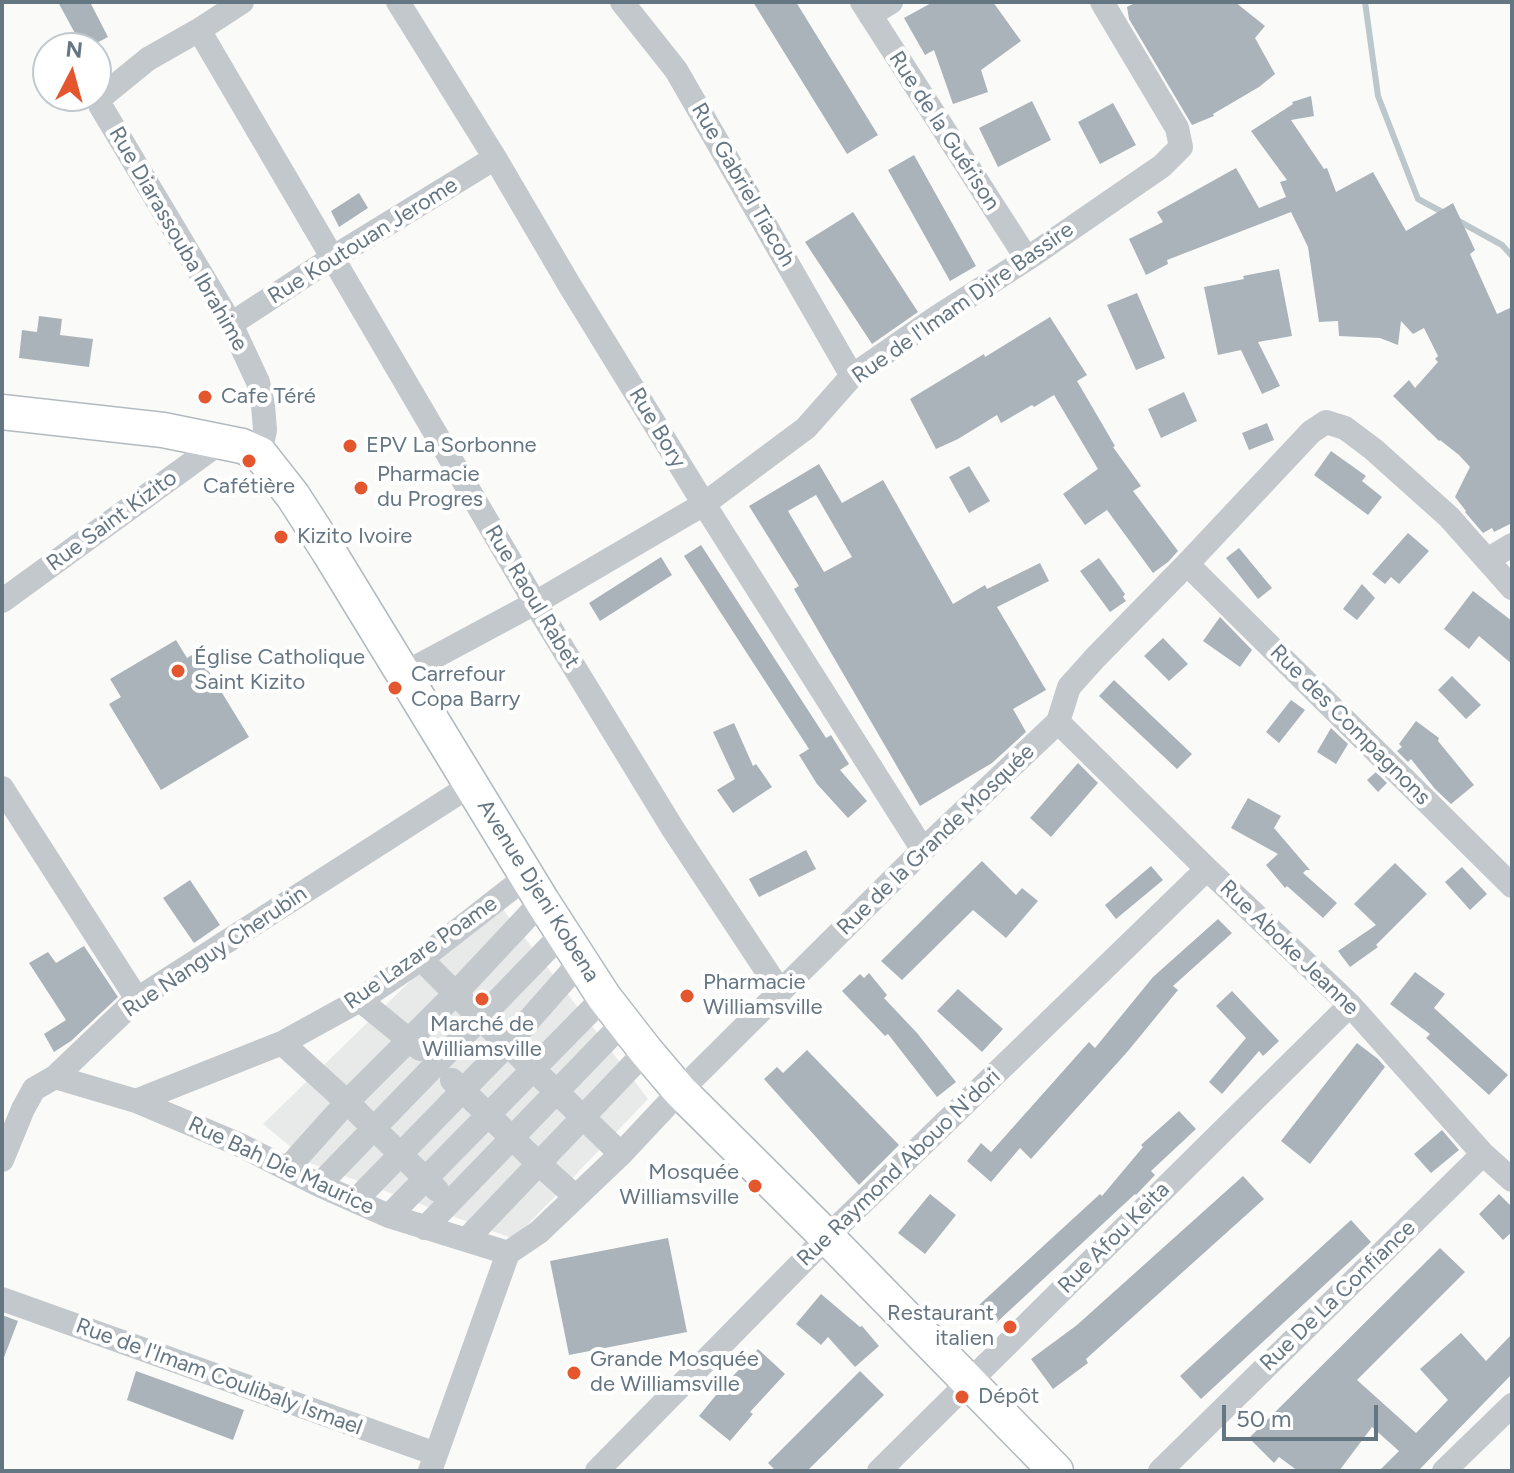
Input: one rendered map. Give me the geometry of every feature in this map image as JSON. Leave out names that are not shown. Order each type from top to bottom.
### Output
[{"type":"street","name":"Rue Diarassouba Ibrahime","points":[[242,2],[148,59],[101,97],[100,105],[231,324],[258,382],[265,430],[260,454]]},
{"type":"street","name":"Rue Bory","points":[[398,2],[704,504],[923,850]]},
{"type":"street","name":"Rue Gabriel Tiacoh","points":[[622,2],[676,70],[852,376]]},
{"type":"street","points":[[866,9],[891,2]]},
{"type":"street","name":"Rue de l'Imam Djire Bassire","points":[[403,674],[535,603],[704,504],[806,428],[852,376],[1162,166],[1181,147],[1177,128],[1102,2]]},
{"type":"street","name":"Rue de la Guérison","points":[[866,9],[1027,259]]},
{"type":"street","name":"Rue Raoul Rabet","points":[[199,30],[535,603],[673,829],[780,991]]},
{"type":"street","name":"Rue Koutouan Jerome","points":[[231,324],[495,158]]},
{"type":"street","points":[[2,412],[163,430],[222,441],[260,454]]},
{"type":"street","name":"Rue de la Grande Mosquée","points":[[508,1253],[539,1232],[621,1154],[780,991],[1058,722],[1069,687],[1311,432],[1326,422],[1345,428],[1373,449],[1449,517],[1512,588]]},
{"type":"street","name":"Rue Saint Kizito","points":[[2,601],[222,441]]},
{"type":"street","name":"Avenue Djeni Kobena","points":[[260,454],[293,496],[534,889],[614,1010],[646,1051],[680,1091],[1056,1471]]},
{"type":"street","points":[[1487,560],[1512,545]]},
{"type":"street","name":"Rue des Compagnons","points":[[1187,564],[1512,886]]},
{"type":"street","name":"Rue Aboke Jeanne","points":[[1058,722],[1350,1005],[1483,1154],[1512,1180]]},
{"type":"street","name":"Rue Nanguy Cherubin","points":[[2,1160],[34,1089],[55,1077],[137,999],[471,785]]},
{"type":"street","points":[[2,788],[137,999]]},
{"type":"street","name":"Rue Raymond Abouo N'dori","points":[[597,1471],[827,1237],[1207,869]]},
{"type":"street","points":[[287,1169],[347,1102],[455,994],[534,889]]},
{"type":"street","name":"Rue Lazare Poame","points":[[136,1101],[282,1043],[360,1000],[534,889]]},
{"type":"street","points":[[319,1185],[481,1019],[572,947]]},
{"type":"street","points":[[355,1201],[507,1045],[572,947]]},
{"type":"street","points":[[421,959],[621,1154]]},
{"type":"street","points":[[360,1000],[410,1039],[576,1197]]},
{"type":"street","name":"Rue Afou Keita","points":[[879,1471],[1350,1005]]},
{"type":"street","points":[[389,1216],[534,1071],[614,1010]]},
{"type":"street","points":[[425,1228],[557,1093],[614,1010]]},
{"type":"street","points":[[282,1043],[450,1202]]},
{"type":"street","points":[[466,1240],[646,1051]]},
{"type":"street","name":"Rue Bah Die Maurice","points":[[55,1077],[136,1101],[238,1144],[389,1216],[508,1253]]},
{"type":"street","name":"Rue De La Confiance","points":[[1160,1471],[1483,1154]]},
{"type":"street","points":[[433,1463],[508,1253]]},
{"type":"street","name":"Rue de l'Imam Coulibaly Ismael","points":[[2,1299],[433,1463]]},
{"type":"street","points":[[1444,1471],[1512,1405]]},
{"type":"shaded area","name":"Marché de Williamsville","points":[[495,899],[648,1099],[514,1239],[310,1163],[263,1124]]},
{"type":"building","points":[[58,2],[90,2],[105,32],[74,32]]},
{"type":"building","points":[[753,2],[796,2],[878,135],[847,154]]},
{"type":"building","points":[[933,2],[993,2],[1021,41],[981,70],[988,92],[953,104],[934,50],[925,55],[904,18]]},
{"type":"building","points":[[1137,2],[1235,2],[1265,26],[1255,38],[1275,74],[1214,116],[1192,125],[1129,19],[1127,7]]},
{"type":"building","points":[[1311,96],[1314,116],[1291,120],[1324,169],[1327,168],[1336,192],[1373,172],[1406,231],[1453,203],[1475,250],[1470,254],[1497,314],[1512,307],[1512,523],[1494,532],[1492,528],[1483,533],[1455,497],[1470,467],[1393,396],[1409,380],[1415,388],[1438,362],[1424,328],[1413,334],[1401,321],[1398,345],[1380,338],[1339,336],[1338,321],[1319,322],[1308,247],[1291,212],[1167,260],[1168,264],[1146,275],[1129,239],[1163,222],[1157,212],[1236,168],[1259,208],[1286,197],[1280,182],[1287,180],[1251,131],[1292,102]]},
{"type":"building","points":[[1032,101],[1051,140],[998,167],[979,128]]},
{"type":"building","points":[[1113,103],[1136,145],[1100,164],[1078,122]]},
{"type":"building","points":[[914,155],[976,266],[950,281],[888,170]]},
{"type":"building","points":[[359,193],[368,208],[339,227],[331,211]]},
{"type":"building","points":[[853,212],[918,312],[872,344],[805,242]]},
{"type":"building","points":[[1279,269],[1292,336],[1258,342],[1280,386],[1262,394],[1241,350],[1218,355],[1204,287]]},
{"type":"building","points":[[1137,293],[1165,358],[1136,370],[1107,305]]},
{"type":"building","points":[[39,316],[62,319],[60,335],[93,339],[89,367],[19,358],[22,330],[37,332]]},
{"type":"building","points":[[1050,317],[1087,375],[1077,381],[1113,447],[1141,486],[1133,491],[1178,551],[1153,573],[1107,510],[1085,525],[1063,494],[1098,469],[1054,395],[1001,423],[997,415],[936,449],[910,399]]},
{"type":"building","points":[[1184,392],[1197,421],[1161,438],[1148,409]]},
{"type":"building","points":[[1267,423],[1274,440],[1249,450],[1242,433]]},
{"type":"building","points":[[1331,451],[1366,476],[1362,481],[1382,497],[1368,515],[1314,475]]},
{"type":"building","points":[[819,464],[842,503],[883,480],[953,604],[985,585],[987,589],[1040,563],[1049,581],[997,607],[1046,690],[1013,709],[1026,732],[992,763],[920,806],[794,589],[799,586],[749,506]],"holes":[[[816,495],[852,557],[824,572],[788,511]]]},
{"type":"building","points":[[969,466],[990,501],[969,513],[949,477]]},
{"type":"building","points":[[1408,533],[1429,551],[1399,584],[1391,577],[1385,584],[1372,574]]},
{"type":"building","points":[[701,545],[826,738],[831,735],[849,764],[840,770],[867,801],[848,818],[817,784],[799,755],[809,749],[684,556]]},
{"type":"building","points":[[1239,548],[1272,588],[1258,599],[1226,558]]},
{"type":"building","points":[[661,557],[672,575],[600,621],[589,603]]},
{"type":"building","points":[[1099,558],[1125,594],[1123,597],[1126,601],[1110,612],[1080,571]]},
{"type":"building","points":[[1362,584],[1375,598],[1357,620],[1343,609]]},
{"type":"building","points":[[1473,591],[1512,621],[1512,664],[1479,636],[1469,649],[1444,629]]},
{"type":"building","points":[[1220,617],[1252,650],[1240,667],[1203,641]]},
{"type":"building","points":[[1163,638],[1188,664],[1169,681],[1144,656]]},
{"type":"building","name":"Église Catholique Saint Kizito","points":[[176,640],[187,658],[197,652],[249,737],[161,790],[109,704],[121,697],[110,679]]},
{"type":"building","points":[[1452,676],[1481,705],[1466,719],[1438,690]]},
{"type":"building","points":[[1114,680],[1192,754],[1177,769],[1099,696]]},
{"type":"building","points":[[1291,700],[1305,710],[1279,743],[1266,732]]},
{"type":"building","points":[[1416,721],[1439,738],[1438,741],[1474,785],[1451,804],[1411,759],[1408,762],[1397,751]]},
{"type":"building","points":[[734,723],[753,766],[756,764],[772,787],[733,813],[717,790],[735,779],[713,732]]},
{"type":"building","points":[[1331,728],[1348,744],[1336,764],[1317,752]]},
{"type":"building","points":[[1078,763],[1098,783],[1051,837],[1030,818]]},
{"type":"building","points":[[1376,772],[1387,783],[1378,792],[1367,780]]},
{"type":"building","points":[[1248,798],[1281,816],[1274,828],[1310,870],[1303,873],[1337,903],[1323,918],[1287,886],[1285,888],[1266,865],[1278,854],[1231,828]]},
{"type":"building","points":[[806,850],[816,869],[759,897],[749,879]]},
{"type":"building","points":[[982,861],[1016,895],[1022,888],[1038,901],[1006,938],[973,910],[902,980],[881,961]]},
{"type":"building","points":[[1395,863],[1427,894],[1376,945],[1378,947],[1350,967],[1338,951],[1376,925],[1354,904]]},
{"type":"building","points":[[1151,866],[1163,880],[1116,919],[1105,905]]},
{"type":"building","points":[[1462,867],[1487,894],[1470,910],[1445,882]]},
{"type":"building","points":[[190,880],[220,925],[194,943],[163,898]]},
{"type":"building","points":[[1218,919],[1232,933],[1173,986],[1178,990],[1128,1051],[1031,1159],[1020,1148],[991,1182],[967,1161],[981,1143],[991,1152],[1089,1042],[1095,1048],[1153,977]]},
{"type":"building","points":[[84,946],[118,997],[71,1041],[54,1052],[44,1034],[66,1020],[29,963],[48,952],[56,963]]},
{"type":"building","points":[[1415,972],[1445,994],[1434,1008],[1508,1075],[1489,1095],[1426,1038],[1430,1034],[1390,1004]]},
{"type":"building","points":[[869,973],[887,995],[884,998],[956,1082],[937,1097],[888,1034],[885,1036],[842,991],[860,974],[864,978]]},
{"type":"building","points":[[958,989],[1003,1029],[982,1052],[937,1011]]},
{"type":"building","points":[[1232,991],[1279,1041],[1263,1056],[1259,1051],[1222,1094],[1209,1082],[1246,1038],[1216,1006]]},
{"type":"building","points":[[1357,1043],[1385,1067],[1310,1164],[1281,1141]]},
{"type":"building","points":[[807,1050],[899,1145],[859,1185],[764,1079],[777,1067],[783,1073]]},
{"type":"building","points":[[1179,1111],[1196,1129],[1151,1171],[1155,1175],[1136,1195],[996,1323],[979,1305],[1100,1194],[1102,1196],[1143,1147],[1141,1145]]},
{"type":"building","points":[[1442,1130],[1459,1150],[1431,1173],[1414,1154]]},
{"type":"building","points":[[1243,1176],[1264,1199],[1086,1359],[1088,1363],[1053,1389],[1031,1359],[1077,1325]]},
{"type":"building","points":[[930,1194],[956,1215],[925,1254],[898,1233]]},
{"type":"building","points":[[1499,1194],[1512,1207],[1512,1232],[1503,1240],[1479,1214]]},
{"type":"building","points":[[1351,1220],[1371,1242],[1201,1399],[1180,1376]]},
{"type":"building","name":"Grande Mosquée de Williamsville","points":[[668,1238],[687,1332],[569,1355],[550,1261]]},
{"type":"building","points":[[1440,1248],[1465,1272],[1357,1380],[1416,1433],[1448,1400],[1420,1369],[1461,1333],[1486,1361],[1512,1334],[1512,1374],[1418,1471],[1379,1471],[1399,1451],[1372,1427],[1339,1471],[1298,1471],[1279,1457],[1274,1463],[1249,1438]]},
{"type":"building","points":[[821,1294],[862,1326],[879,1346],[855,1367],[828,1337],[821,1345],[796,1324]]},
{"type":"building","points":[[2,1315],[18,1321],[3,1360],[2,1360]]},
{"type":"building","points":[[758,1349],[785,1374],[750,1412],[753,1414],[730,1441],[699,1416]]},
{"type":"building","points":[[136,1371],[244,1410],[233,1440],[127,1400]]},
{"type":"building","points":[[860,1371],[884,1395],[807,1471],[776,1471],[768,1463]]},
{"type":"waterway","points":[[1365,2],[1378,96],[1418,199],[1446,214]]},
{"type":"waterway","points":[[1455,219],[1502,245],[1512,256]]},
{"type":"place","name":"Cafe Téré","points":[[205,397]]},
{"type":"place","name":"EPV La Sorbonne","points":[[350,446]]},
{"type":"place","name":"Cafétière","points":[[249,461]]},
{"type":"place","name":"Pharmacie du Progres","points":[[361,488]]},
{"type":"place","name":"Kizito Ivoire","points":[[281,537]]},
{"type":"place","name":"Église Catholique Saint Kizito","points":[[178,671]]},
{"type":"place","name":"Carrefour Copa Barry","points":[[395,688]]},
{"type":"place","name":"Pharmacie Williamsville","points":[[687,996]]},
{"type":"place","name":"Marché de Williamsville","points":[[482,999]]},
{"type":"place","name":"Mosquée Williamsville","points":[[755,1186]]},
{"type":"place","name":"Restaurant italien","points":[[1010,1327]]},
{"type":"place","name":"Grande Mosquée de Williamsville","points":[[574,1373]]},
{"type":"place","name":"Dépôt","points":[[962,1397]]}]
